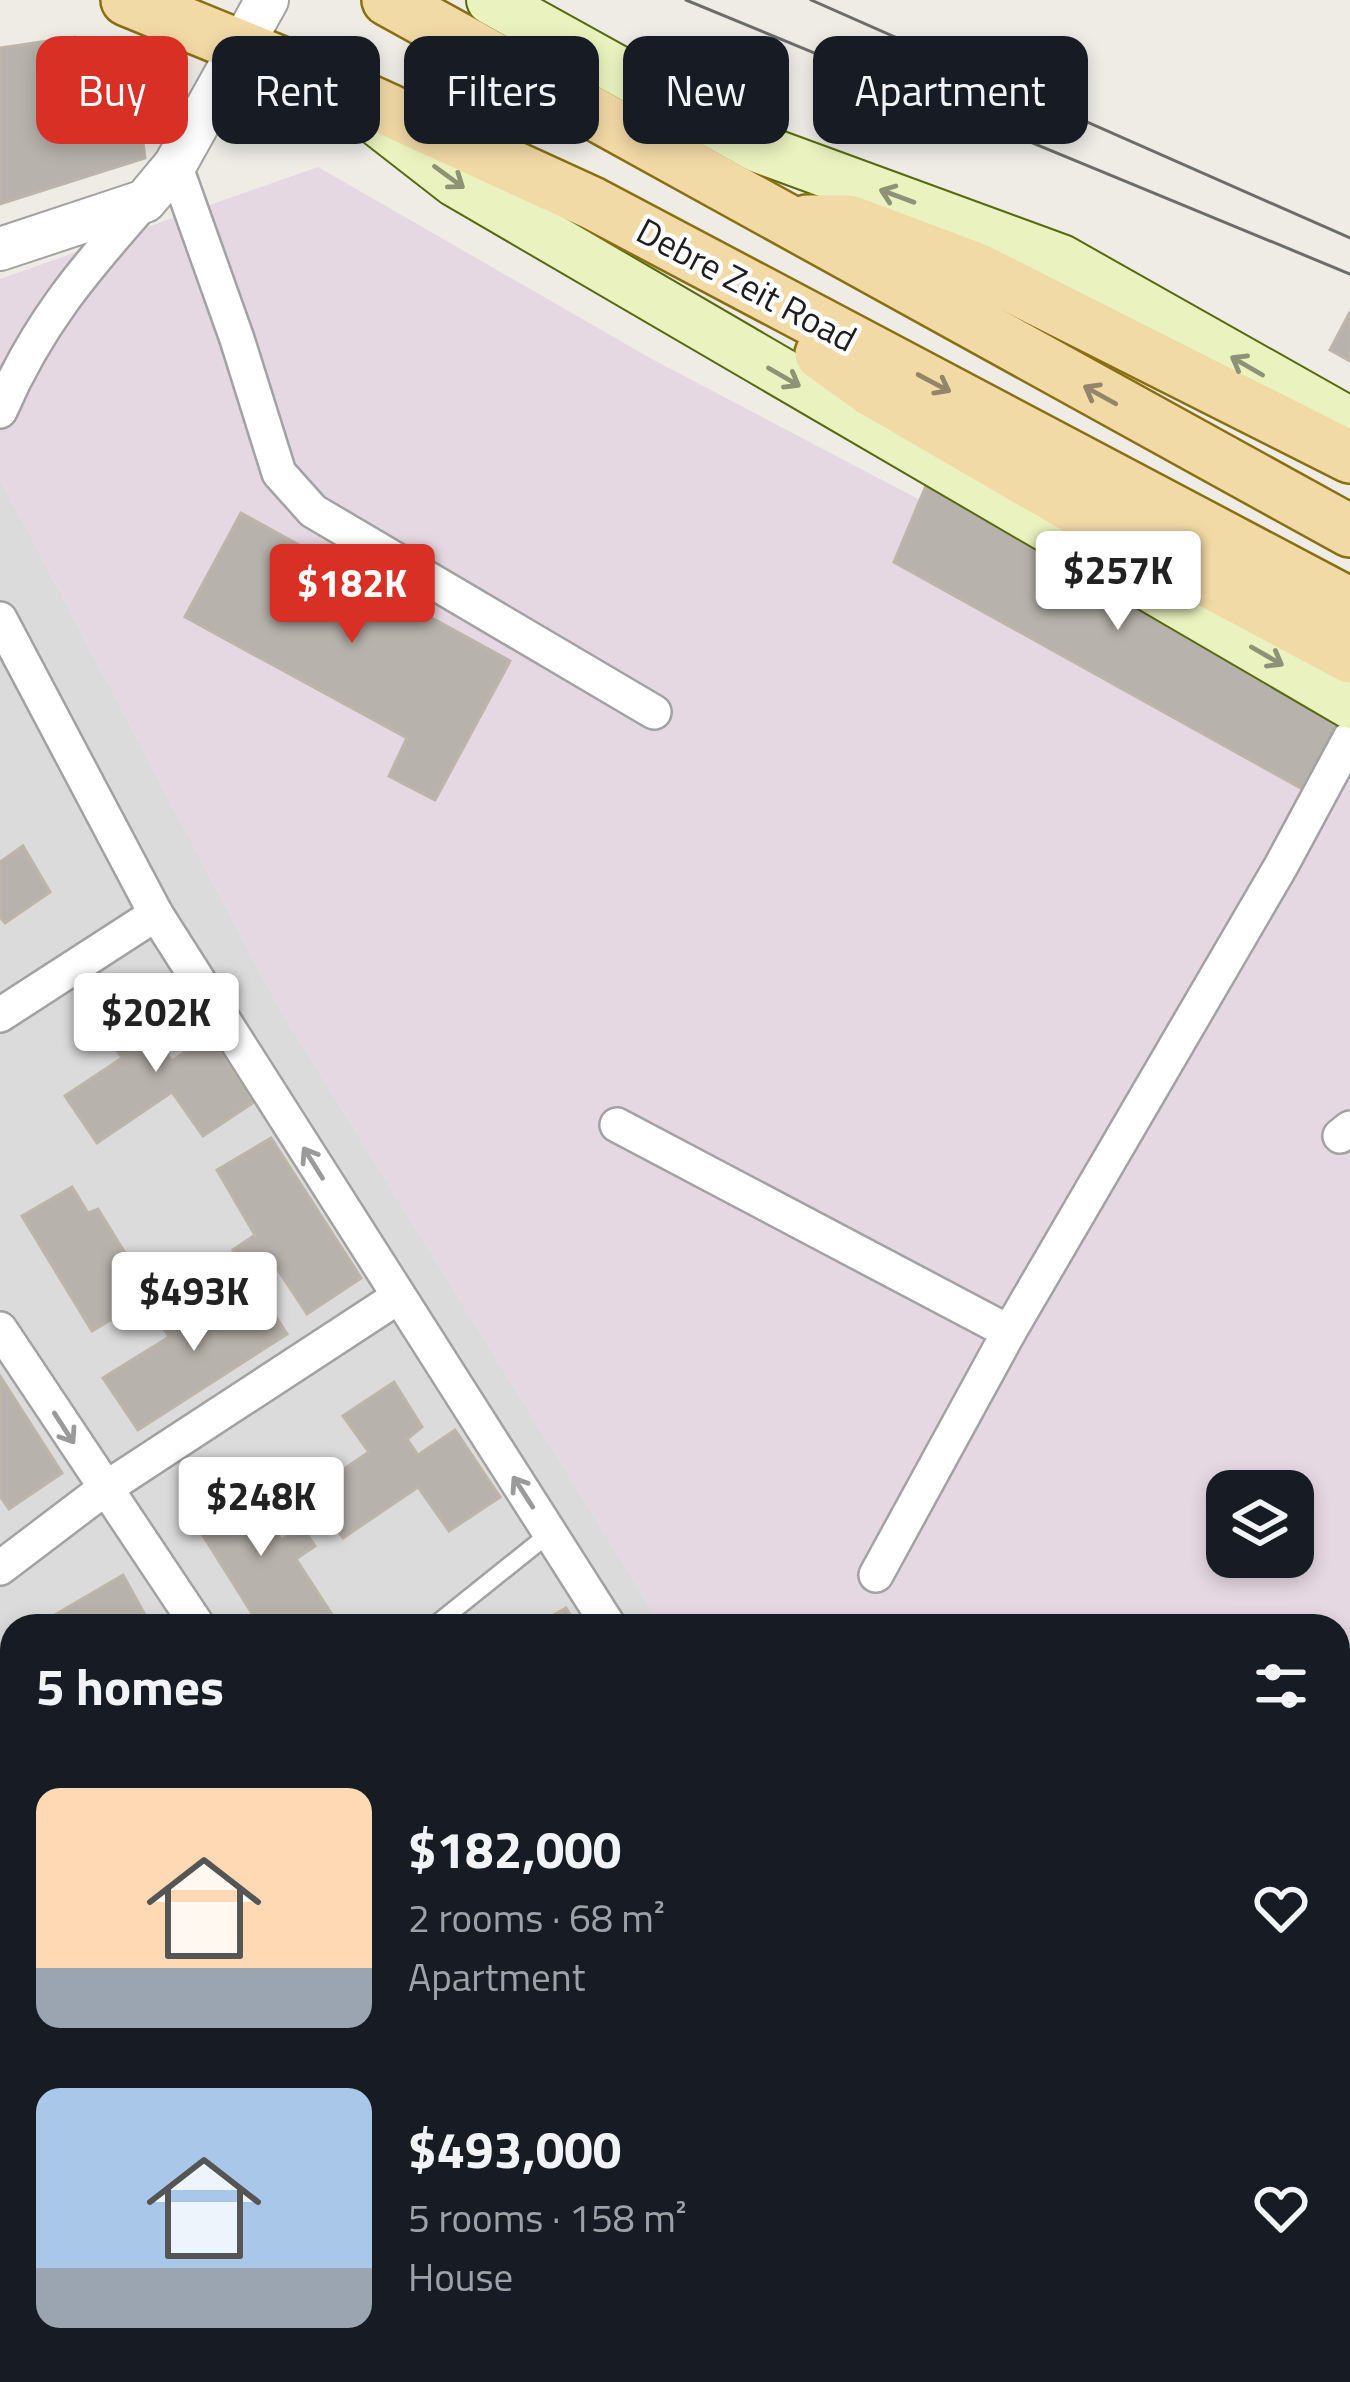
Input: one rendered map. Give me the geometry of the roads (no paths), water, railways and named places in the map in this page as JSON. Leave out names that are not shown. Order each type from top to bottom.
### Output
[{"type":"main road","name":"Debre Zeit Road","points":[[127,0],[215,36]]},
{"type":"main road","points":[[388,0],[1350,531]]},
{"type":"main road","points":[[491,0],[758,148],[1061,259],[1350,422]]},
{"type":"main road","name":"Debre Zeit Road","points":[[380,105],[467,142],[719,268],[1350,604]]},
{"type":"main road","points":[[380,124],[455,182],[1350,704]]},
{"type":"main road","points":[[783,221],[849,221],[977,269],[1350,457]]},
{"type":"main road","points":[[719,268],[872,390],[1123,536],[1350,657]]},
{"type":"street","points":[[248,36],[267,0]]},
{"type":"street","points":[[0,411],[23,358],[70,285],[175,165],[212,100]]},
{"type":"street","points":[[175,165],[279,473],[313,511],[655,712]]},
{"type":"street","points":[[0,249],[145,201]]},
{"type":"street","points":[[0,619],[156,914],[601,1614]]},
{"type":"street","points":[[876,1575],[1009,1332],[1281,866],[1350,738]]},
{"type":"street","points":[[0,1015],[156,914]]},
{"type":"street","points":[[617,1125],[1009,1332]]},
{"type":"street","points":[[0,1568],[104,1490],[398,1298]]},
{"type":"street","points":[[0,1330],[190,1614]]},
{"type":"lane","points":[[449,1614],[550,1533]]},
{"type":"tram line","points":[[686,0],[1350,274]]},
{"type":"tram line","points":[[811,0],[1350,238]]}]
